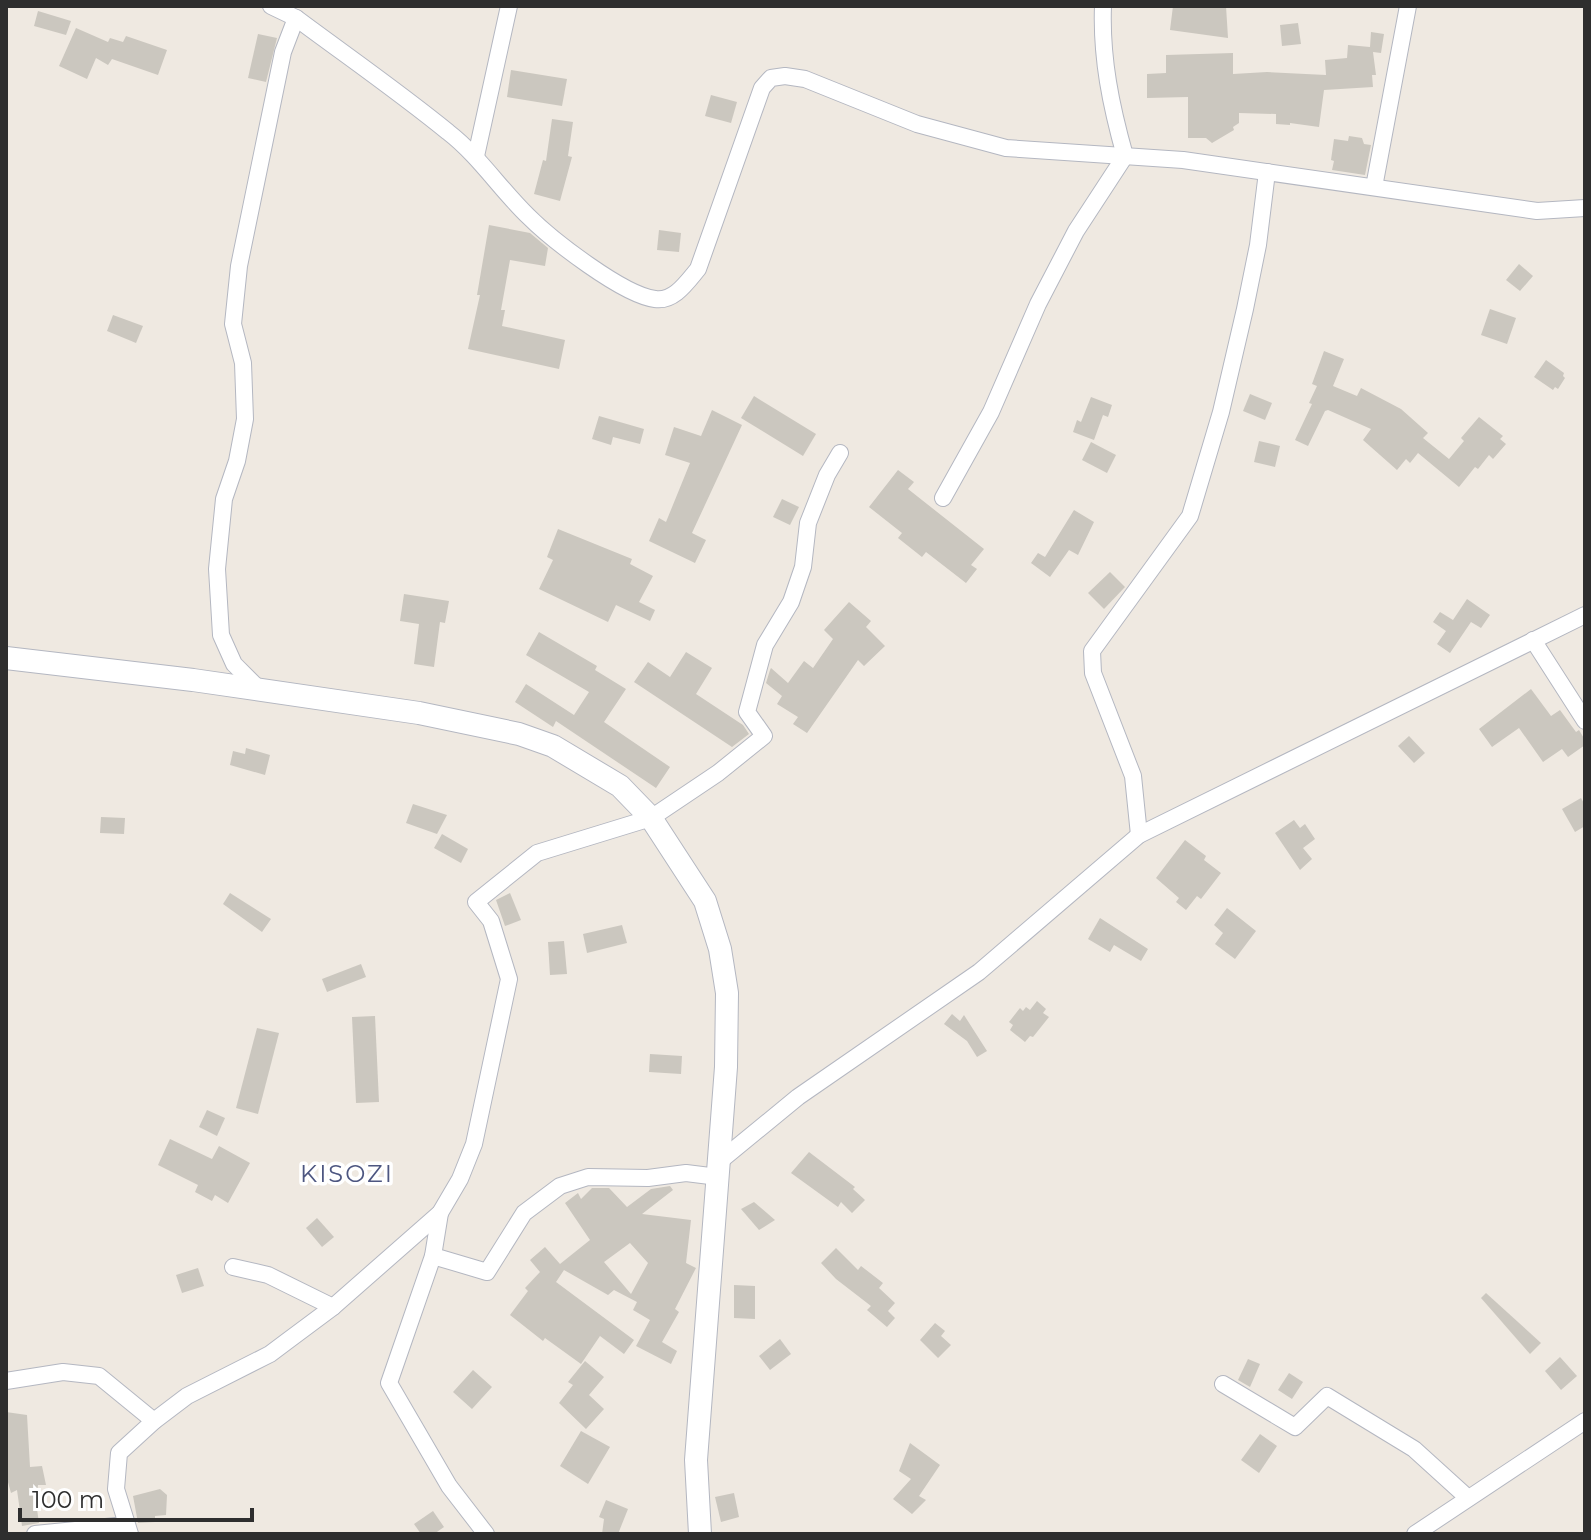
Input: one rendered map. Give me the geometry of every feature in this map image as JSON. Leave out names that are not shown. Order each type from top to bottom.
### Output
[{"type":"street","points":[[271,6],[296,18],[449,132],[476,156],[528,217],[549,234],[626,289],[655,299],[669,298],[698,269],[762,88],[771,78],[785,76],[805,79],[917,124],[1006,148],[1125,156],[1267,172],[1537,211],[1585,208]]},
{"type":"street","points":[[476,156],[509,6]]},
{"type":"street","points":[[943,498],[991,412],[1038,304],[1076,231],[1125,156],[1110,103],[1103,50],[1103,6]]},
{"type":"street","points":[[1374,187],[1408,6]]},
{"type":"street","points":[[260,690],[234,664],[221,635],[217,569],[224,499],[237,461],[245,419],[243,363],[233,324],[239,266],[283,52],[296,18]]},
{"type":"street","points":[[1139,835],[1133,776],[1093,673],[1092,651],[1190,516],[1221,412],[1245,309],[1258,245],[1267,172]]},
{"type":"street","points":[[35,1534],[128,1530],[116,1489],[119,1453],[187,1396],[270,1354],[333,1307],[440,1213],[460,1179],[474,1144],[509,979],[491,921],[476,902],[537,853],[651,818],[718,773],[764,736],[747,712],[753,689],[765,645],[791,602],[803,567],[808,523],[827,475],[840,453]]},
{"type":"street","points":[[433,1256],[487,1272],[524,1213],[560,1186],[588,1177],[648,1178],[719,1169],[798,1097],[979,972],[1139,835],[1585,615]]},
{"type":"street","points":[[1533,640],[1585,721]]},
{"type":"street","points":[[6,658],[419,713],[519,734],[553,746],[620,786],[651,818],[705,901],[720,949],[727,993],[719,1169],[696,1460],[700,1534]]},
{"type":"street","points":[[440,1213],[433,1256],[389,1383],[449,1486],[486,1534]]},
{"type":"street","points":[[233,1267],[268,1275],[333,1307]]},
{"type":"street","points":[[6,1381],[63,1372],[99,1376],[154,1421]]},
{"type":"street","points":[[1223,1384],[1295,1427],[1327,1396],[1414,1449],[1468,1498]]},
{"type":"street","points":[[1415,1534],[1585,1421]]},
{"type":"building","points":[[1173,6],[1226,6],[1228,38],[1170,30]]},
{"type":"building","points":[[38,11],[71,21],[66,35],[34,26]]},
{"type":"building","points":[[1298,23],[1301,44],[1282,46],[1280,25]]},
{"type":"building","points":[[76,28],[108,42],[110,38],[123,42],[126,36],[167,50],[158,75],[112,59],[108,65],[96,58],[87,79],[59,66]]},
{"type":"building","points":[[1371,32],[1384,34],[1381,53],[1373,52],[1376,75],[1372,75],[1373,87],[1324,90],[1319,127],[1276,124],[1276,114],[1239,113],[1239,123],[1233,127],[1234,130],[1212,143],[1206,138],[1188,138],[1188,97],[1147,98],[1147,74],[1166,73],[1166,55],[1233,53],[1233,74],[1326,75],[1325,60],[1347,58],[1348,45],[1370,47]]},
{"type":"building","points":[[258,34],[277,38],[266,82],[248,78]]},
{"type":"building","points":[[511,70],[567,79],[562,106],[507,97]]},
{"type":"building","points":[[711,95],[737,102],[731,123],[705,116]]},
{"type":"building","points":[[552,119],[573,122],[568,156],[572,157],[560,201],[534,194],[543,160],[546,161]]},
{"type":"building","points":[[1349,136],[1362,138],[1364,144],[1371,145],[1365,175],[1332,170],[1334,139],[1348,141]]},
{"type":"building","points":[[489,225],[530,233],[548,248],[545,266],[510,260],[501,310],[505,310],[502,326],[565,340],[559,369],[468,349],[480,295],[477,295]]},
{"type":"building","points":[[659,230],[681,233],[679,252],[657,250]]},
{"type":"building","points":[[1519,264],[1533,276],[1520,291],[1506,280]]},
{"type":"building","points":[[1490,309],[1516,318],[1507,344],[1481,335]]},
{"type":"building","points":[[113,315],[143,326],[136,343],[107,331]]},
{"type":"building","points":[[1324,351],[1344,359],[1333,386],[1357,396],[1361,388],[1401,409],[1428,433],[1423,438],[1449,459],[1464,441],[1461,438],[1479,417],[1503,436],[1500,439],[1506,444],[1493,459],[1489,455],[1478,469],[1475,467],[1459,487],[1418,453],[1410,463],[1406,459],[1397,470],[1363,440],[1371,429],[1328,410],[1308,446],[1295,440],[1312,404],[1309,403],[1317,386],[1312,384]]},
{"type":"building","points":[[1546,360],[1564,373],[1565,378],[1558,389],[1555,387],[1553,390],[1534,377]]},
{"type":"building","points":[[1250,394],[1272,403],[1265,420],[1243,411]]},
{"type":"building","points":[[754,396],[816,434],[803,456],[741,418]]},
{"type":"building","points":[[1091,397],[1112,405],[1108,417],[1103,415],[1094,440],[1073,432],[1077,420],[1081,422]]},
{"type":"building","points":[[712,410],[742,425],[692,533],[706,540],[695,563],[649,541],[659,518],[666,522],[690,463],[665,455],[674,427],[701,436]]},
{"type":"building","points":[[599,416],[644,429],[640,444],[613,437],[611,445],[592,439]]},
{"type":"building","points":[[1259,441],[1280,446],[1275,467],[1254,462]]},
{"type":"building","points":[[1091,442],[1116,455],[1107,473],[1082,460]]},
{"type":"building","points":[[898,470],[914,482],[908,489],[984,549],[971,565],[977,569],[966,583],[926,552],[922,557],[898,538],[902,533],[869,507]]},
{"type":"building","points":[[782,499],[799,507],[790,525],[773,517]]},
{"type":"building","points":[[1074,510],[1094,522],[1078,555],[1069,550],[1050,577],[1031,563],[1038,553],[1045,557]]},
{"type":"building","points":[[558,529],[632,559],[630,564],[653,576],[639,602],[655,610],[650,621],[616,605],[608,622],[539,589],[553,560],[547,557]]},
{"type":"building","points":[[1110,572],[1125,587],[1104,609],[1088,593]]},
{"type":"building","points":[[404,594],[449,601],[445,623],[440,622],[434,667],[414,664],[419,624],[400,621]]},
{"type":"building","points":[[1467,599],[1490,615],[1481,628],[1471,622],[1450,653],[1437,644],[1446,631],[1433,622],[1440,612],[1453,620]]},
{"type":"building","points":[[849,602],[871,621],[866,627],[885,646],[864,666],[858,660],[807,733],[793,724],[798,717],[777,704],[782,696],[766,683],[770,670],[788,683],[804,661],[813,668],[833,639],[824,630]]},
{"type":"building","points":[[539,632],[597,666],[595,670],[626,689],[604,722],[670,767],[656,788],[556,721],[553,727],[515,702],[526,684],[574,715],[589,692],[526,655]]},
{"type":"building","points":[[686,652],[712,668],[696,694],[743,725],[749,734],[732,747],[634,682],[648,662],[670,677]]},
{"type":"building","points":[[1531,689],[1551,716],[1560,710],[1576,732],[1579,730],[1585,745],[1568,757],[1562,749],[1543,762],[1519,728],[1492,747],[1479,729]]},
{"type":"building","points":[[1409,736],[1425,753],[1414,763],[1398,746]]},
{"type":"building","points":[[246,748],[270,755],[265,775],[230,765],[233,751],[245,754]]},
{"type":"building","points":[[1581,798],[1585,805],[1585,826],[1575,832],[1562,809]]},
{"type":"building","points":[[413,804],[447,815],[437,834],[406,823]]},
{"type":"building","points":[[101,817],[125,818],[124,834],[100,833]]},
{"type":"building","points":[[1294,820],[1300,828],[1305,824],[1315,839],[1303,848],[1312,859],[1300,870],[1275,833]]},
{"type":"building","points":[[442,834],[468,849],[461,863],[434,848]]},
{"type":"building","points":[[1185,840],[1221,873],[1201,899],[1197,896],[1186,910],[1176,902],[1179,898],[1156,878]]},
{"type":"building","points":[[230,893],[271,919],[262,932],[223,904]]},
{"type":"building","points":[[510,893],[521,920],[505,926],[496,900]]},
{"type":"building","points":[[1227,908],[1256,931],[1235,959],[1215,944],[1223,933],[1214,925]]},
{"type":"building","points":[[1100,918],[1148,949],[1141,961],[1114,945],[1110,952],[1088,939]]},
{"type":"building","points":[[622,925],[627,943],[587,953],[583,934]]},
{"type":"building","points":[[564,941],[567,974],[550,975],[548,942]]},
{"type":"building","points":[[361,964],[366,977],[327,992],[322,979]]},
{"type":"building","points":[[1037,1001],[1049,1017],[1025,1042],[1010,1030],[1013,1025],[1009,1022],[1020,1008],[1030,1010]]},
{"type":"building","points":[[952,1014],[960,1021],[964,1015],[987,1051],[977,1057],[967,1041],[944,1024]]},
{"type":"building","points":[[375,1016],[379,1102],[356,1103],[352,1017]]},
{"type":"building","points":[[257,1028],[279,1033],[258,1114],[236,1108]]},
{"type":"building","points":[[650,1054],[682,1056],[681,1074],[649,1072]]},
{"type":"building","points":[[207,1110],[225,1118],[217,1136],[199,1127]]},
{"type":"building","points":[[170,1139],[212,1159],[219,1146],[250,1163],[228,1203],[215,1195],[212,1201],[195,1192],[198,1185],[158,1165]]},
{"type":"building","points":[[809,1152],[855,1187],[853,1189],[865,1200],[852,1213],[841,1202],[838,1207],[791,1173]]},
{"type":"building","points":[[670,1186],[673,1190],[642,1214],[691,1220],[686,1263],[696,1268],[675,1309],[679,1312],[662,1342],[677,1351],[671,1364],[636,1346],[650,1320],[633,1310],[637,1302],[614,1290],[608,1295],[564,1270],[556,1282],[634,1340],[624,1354],[600,1336],[581,1364],[545,1338],[543,1341],[510,1315],[528,1291],[525,1288],[540,1272],[530,1260],[545,1247],[560,1264],[590,1240],[565,1203],[578,1193],[581,1199],[592,1188],[609,1188],[627,1207],[651,1189]],"holes":[[[630,1243],[648,1263],[631,1294],[604,1262]]]},
{"type":"building","points":[[754,1202],[775,1220],[759,1230],[741,1209]]},
{"type":"building","points":[[317,1218],[334,1237],[322,1247],[306,1228]]},
{"type":"building","points":[[836,1248],[858,1270],[861,1266],[883,1283],[879,1288],[895,1303],[888,1311],[895,1318],[887,1327],[867,1310],[871,1306],[821,1263]]},
{"type":"building","points":[[198,1268],[204,1286],[182,1293],[176,1275]]},
{"type":"building","points":[[734,1285],[755,1286],[755,1319],[734,1318]]},
{"type":"building","points":[[1486,1293],[1541,1343],[1530,1354],[1481,1298]]},
{"type":"building","points":[[935,1323],[945,1331],[941,1336],[951,1345],[938,1358],[920,1340]]},
{"type":"building","points":[[780,1339],[791,1354],[770,1370],[759,1356]]},
{"type":"building","points":[[1560,1357],[1577,1376],[1561,1390],[1545,1371]]},
{"type":"building","points":[[1248,1359],[1260,1364],[1250,1387],[1238,1380]]},
{"type":"building","points":[[585,1361],[604,1377],[589,1395],[604,1409],[586,1429],[559,1403],[573,1385],[568,1382]]},
{"type":"building","points":[[473,1370],[492,1387],[472,1409],[453,1392]]},
{"type":"building","points":[[1289,1373],[1303,1382],[1292,1399],[1278,1390]]},
{"type":"building","points":[[6,1412],[27,1415],[30,1467],[42,1466],[46,1485],[38,1485],[36,1502],[39,1523],[22,1526],[17,1490],[11,1493],[6,1475]]},
{"type":"building","points":[[581,1431],[610,1447],[588,1484],[560,1466]]},
{"type":"building","points":[[1260,1434],[1277,1446],[1259,1473],[1241,1460]]},
{"type":"building","points":[[910,1443],[940,1465],[919,1496],[926,1500],[912,1514],[893,1499],[911,1479],[899,1471]]},
{"type":"building","points":[[160,1489],[167,1495],[166,1515],[155,1516],[155,1522],[138,1523],[133,1496]]},
{"type":"building","points":[[734,1493],[739,1517],[721,1522],[715,1497]]},
{"type":"building","points":[[606,1500],[628,1509],[618,1534],[602,1534],[604,1519],[599,1517]]},
{"type":"building","points":[[433,1511],[444,1527],[434,1534],[421,1534],[414,1524]]},
{"type":"district","name":"KISOZI","points":[[347,1174]]}]
